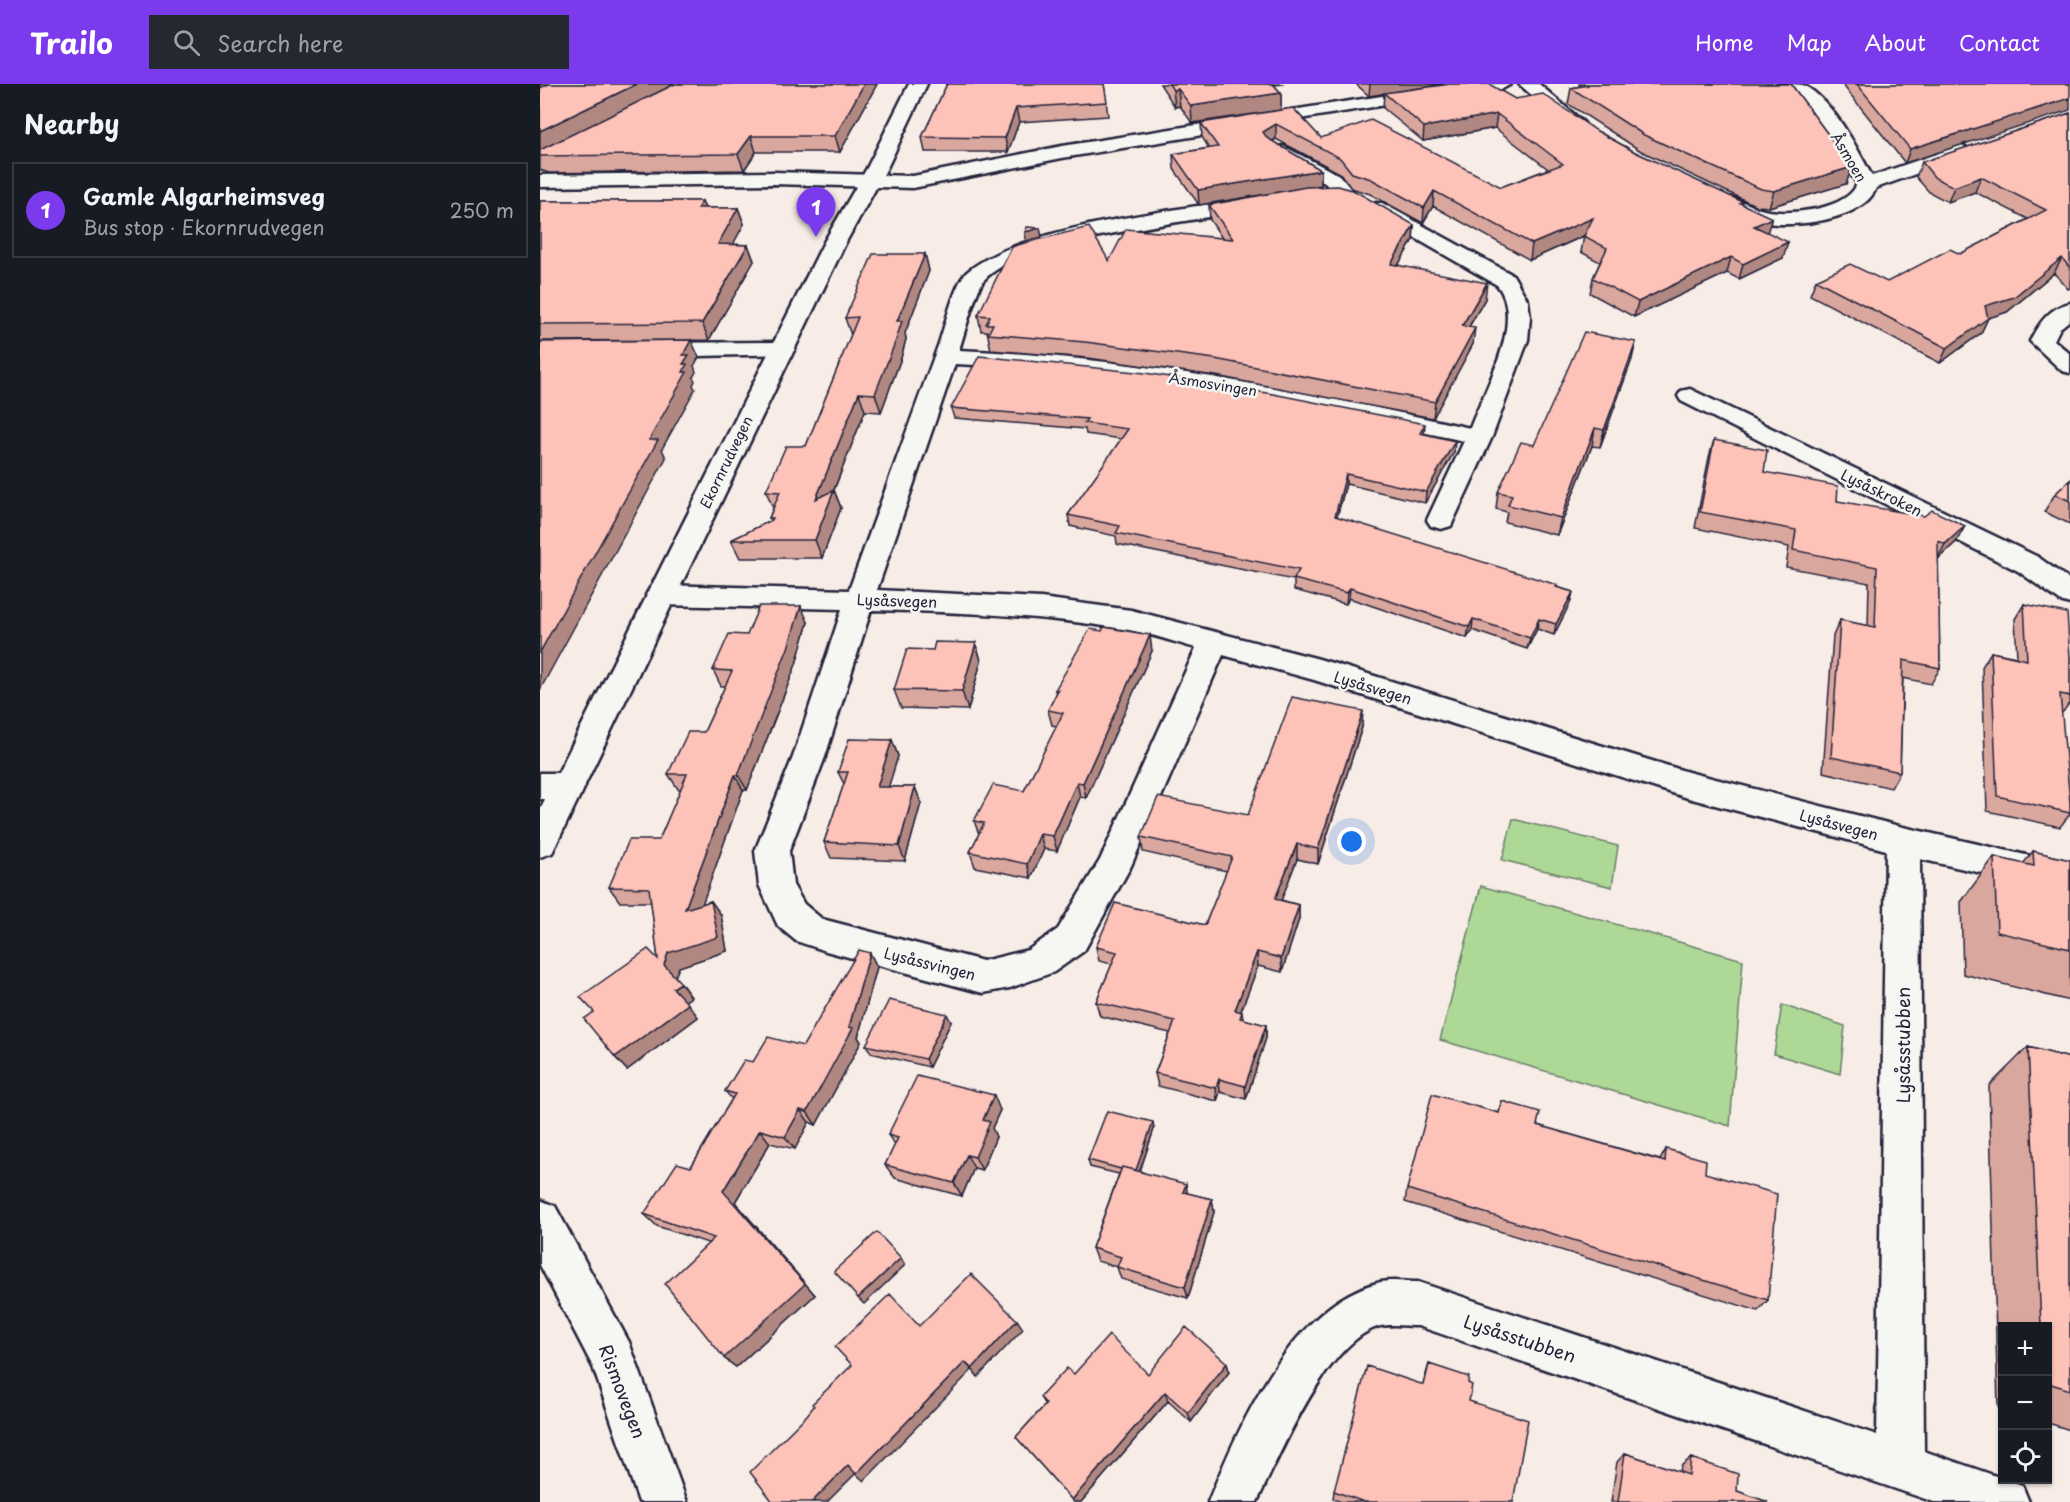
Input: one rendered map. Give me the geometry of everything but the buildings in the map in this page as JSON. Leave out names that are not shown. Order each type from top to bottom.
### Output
[{"type":"street","name":"Ekornrudvegen","points":[[540,843],[555,786],[660,595],[835,242],[869,183],[918,84]]},
{"type":"street","points":[[540,181],[774,178],[869,183],[936,179],[1062,152],[1422,94],[1502,84]]},
{"type":"street","points":[[1528,84],[1556,109],[1594,136]]},
{"type":"street","name":"Åsmoen","points":[[1710,195],[1749,212],[1787,219],[1826,213],[1851,204],[1862,197],[1867,184],[1854,160],[1808,97],[1788,84]]},
{"type":"street","points":[[1867,184],[1982,144]]},
{"type":"street","points":[[1275,147],[1332,179],[1341,189],[1339,193]]},
{"type":"street","points":[[1316,193],[1339,193],[1362,200],[1488,270],[1510,285],[1519,312],[1520,330],[1479,437],[1442,520]]},
{"type":"street","points":[[860,599],[973,278],[984,267],[1006,256],[1069,238],[1275,200]]},
{"type":"street","points":[[2070,310],[2050,324],[2042,341],[2070,366]]},
{"type":"street","points":[[632,351],[783,349]]},
{"type":"street","name":"Åsmosvingen","points":[[944,356],[1086,365],[1166,376],[1296,397],[1479,437]]},
{"type":"street","name":"Lysåskroken","points":[[1690,396],[2028,564],[2070,594]]},
{"type":"street","name":"Lysåsvegen","points":[[660,595],[860,599],[1041,608],[1131,620],[1330,674],[1688,784],[1903,841],[2070,879]]},
{"type":"street","name":"Lysåssvingen","points":[[860,599],[809,758],[772,851],[776,885],[791,915],[809,930],[983,977],[1010,972],[1041,961],[1071,940],[1114,866],[1214,641]]},
{"type":"street","name":"Lysåsstubben","points":[[1900,1465],[1903,841]]},
{"type":"street","name":"Rismovegen","points":[[540,1221],[613,1358],[663,1502]]},
{"type":"street","name":"Lysåsstubben","points":[[1232,1502],[1303,1364],[1339,1323],[1377,1305],[1418,1304],[2006,1502]]},
{"type":"green space","points":[[1513,819],[1618,846],[1612,887],[1502,860]]},
{"type":"green space","points":[[1481,886],[1743,960],[1730,1126],[1440,1040]]},
{"type":"green space","points":[[1782,1005],[1845,1026],[1840,1074],[1774,1054]]},
{"type":"place","name":"Gamle Algarheimsveg","points":[[816,237]]}]
